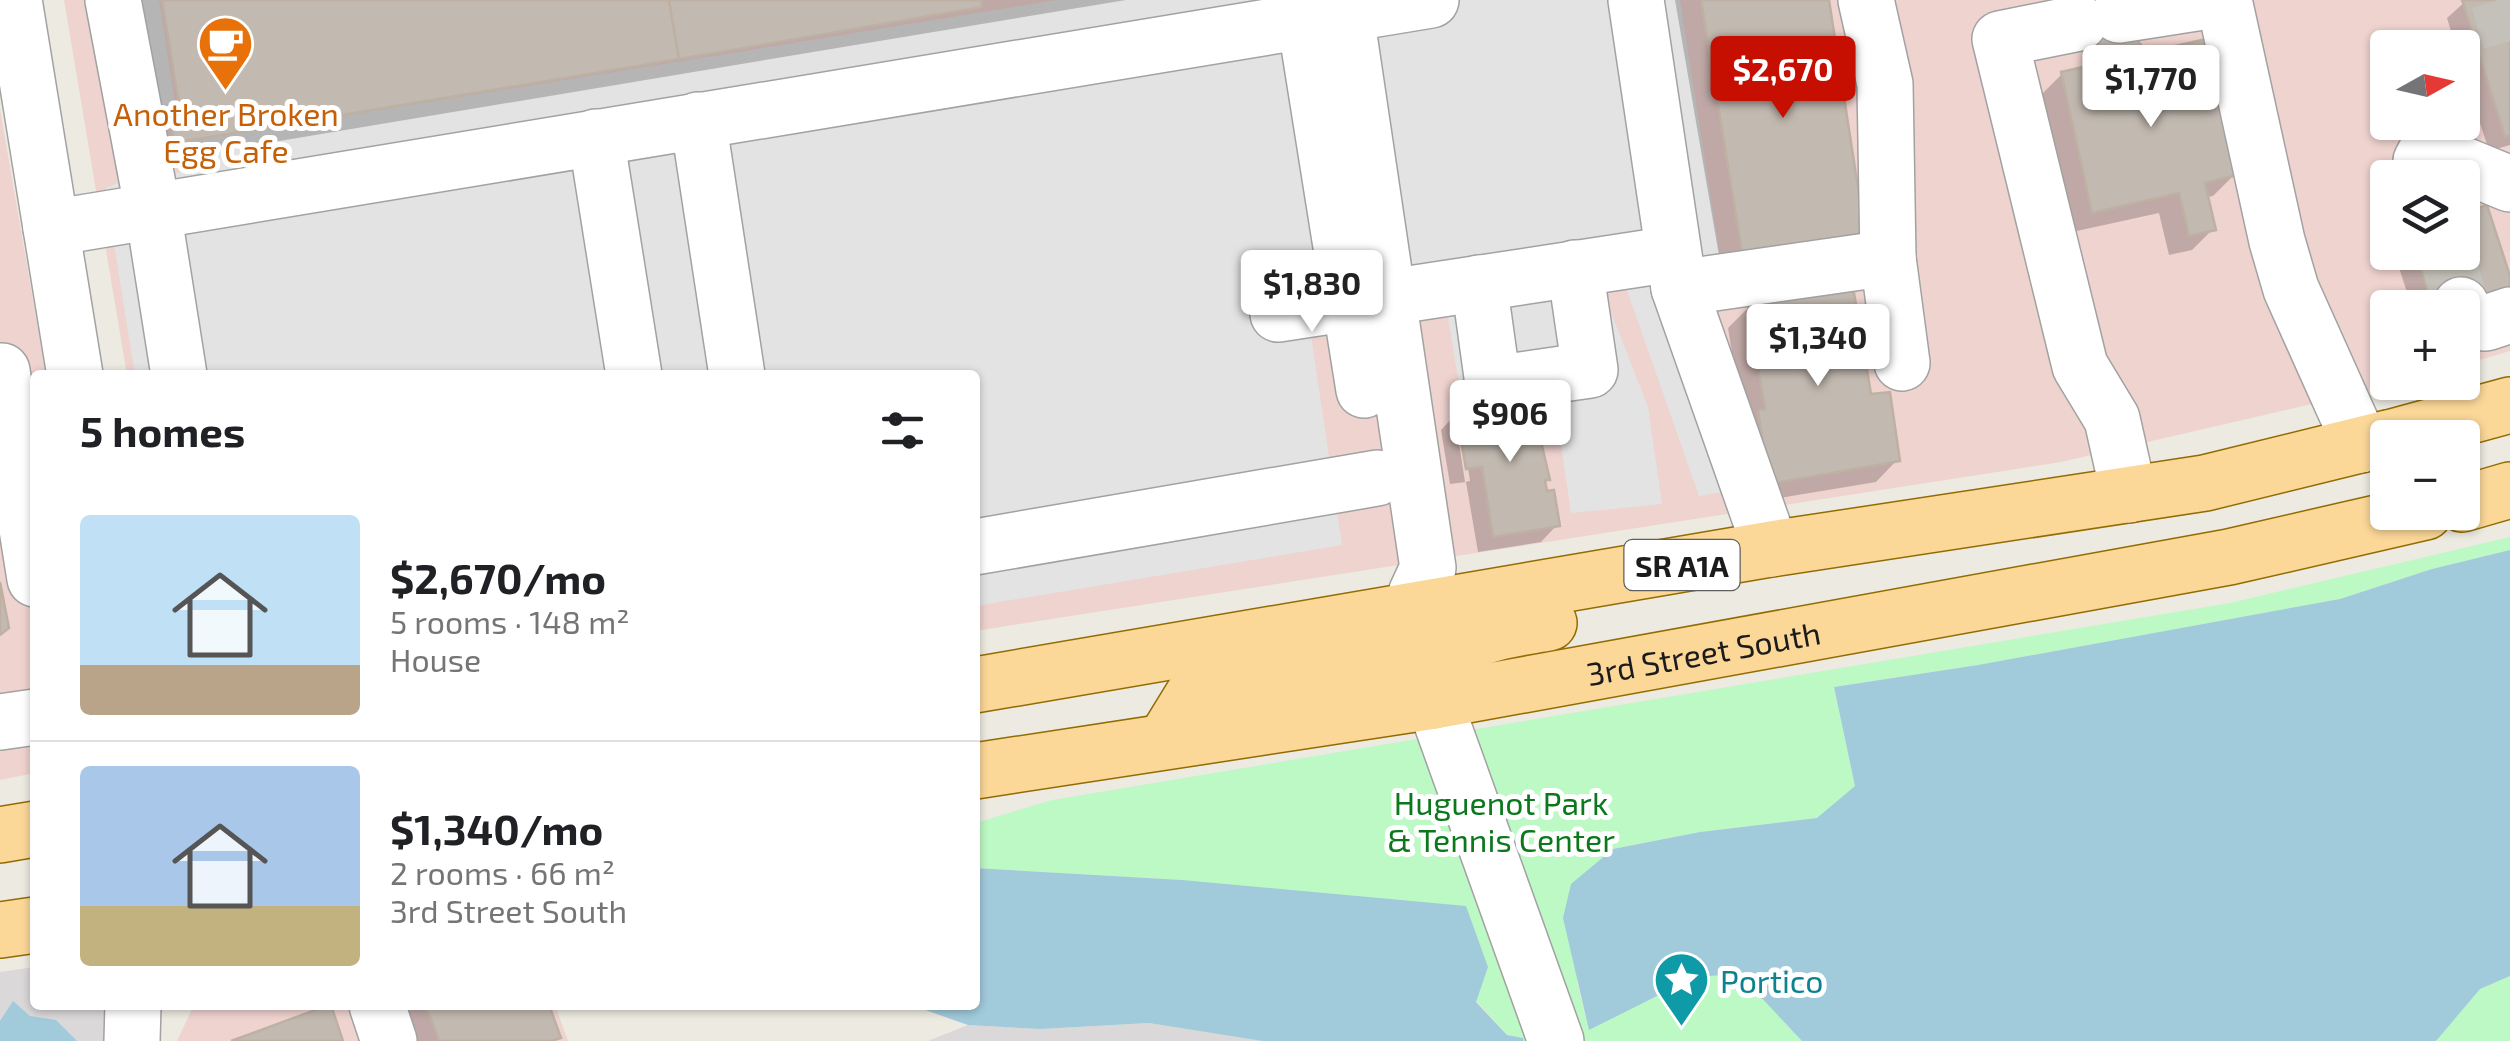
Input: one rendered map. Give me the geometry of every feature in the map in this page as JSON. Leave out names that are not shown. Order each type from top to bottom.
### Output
[{"type":"main road","name":"SR A1A","points":[[2454,420],[2510,405]]},
{"type":"main road","name":"SR A1A","points":[[980,685],[1418,603],[2205,483],[2370,442]]},
{"type":"main road","points":[[2480,499],[2510,490]]},
{"type":"main road","name":"3rd Street South","points":[[980,769],[1434,700],[2228,557],[2370,525]]},
{"type":"main road","points":[[1434,700],[1447,664],[1458,650],[1490,634],[1632,606],[1646,593],[1656,569]]},
{"type":"main road","points":[[1166,740],[1193,695],[1392,658],[1410,646],[1418,603]]},
{"type":"main road","points":[[0,834],[30,830]]},
{"type":"main road","points":[[0,930],[30,926]]},
{"type":"street","points":[[14,0],[74,367],[1,371],[30,548]]},
{"type":"street","points":[[113,0],[178,370]]},
{"type":"street","points":[[51,228],[1432,0]]},
{"type":"street","points":[[1636,0],[1676,271],[1771,550]]},
{"type":"street","points":[[1866,0],[1884,84],[1888,258],[1902,364]]},
{"type":"street","points":[[2130,494],[2112,419],[2080,366],[2000,39],[2214,0]]},
{"type":"street","points":[[2224,0],[2291,288],[2370,424]]},
{"type":"street","points":[[1326,18],[1369,299],[1428,568],[1418,603]]},
{"type":"street","points":[[698,120],[736,370]]},
{"type":"street","points":[[596,137],[633,370]]},
{"type":"street","points":[[2480,177],[2510,184]]},
{"type":"street","points":[[1278,314],[1575,268],[1676,271],[1888,258]]},
{"type":"street","points":[[1479,283],[1494,384],[1590,370],[1575,268]]},
{"type":"street","points":[[1369,299],[1377,478],[1392,574],[1418,603]]},
{"type":"street","points":[[980,547],[1377,478]]},
{"type":"street","points":[[1434,700],[1556,1041]]},
{"type":"street","points":[[0,722],[30,718]]},
{"type":"street","points":[[132,1010],[132,1041]]},
{"type":"street","points":[[378,1010],[390,1041]]},
{"type":"shaded area","points":[[64,0],[2510,0],[2510,351],[2480,360],[2480,290],[2370,290],[2370,391],[2061,462],[980,630],[980,370],[126,370]]},
{"type":"shaded area","points":[[89,0],[159,0],[175,103],[159,106],[171,174],[190,170],[184,142],[1057,0],[1680,0],[1720,257],[1687,258],[1765,485],[1699,496],[1621,273],[1600,284],[1648,407],[1662,504],[1571,513],[1553,389],[1462,402],[1446,306],[1311,335],[1342,545],[980,605],[980,370],[134,370],[105,188],[124,181]]},
{"type":"shaded area","points":[[0,109],[45,370],[30,370],[30,774],[0,780]]},
{"type":"shaded area","points":[[30,968],[30,1010],[104,1010],[109,1041],[0,1041],[0,972]]},
{"type":"shaded area","points":[[192,1010],[557,1010],[568,1041],[177,1041]]},
{"type":"shaded area","points":[[1149,1023],[1262,1041],[928,1041],[968,1025],[1041,1029]]},
{"type":"green space","name":"Huguenot Park & Tennis Center","points":[[2510,537],[2510,550],[2432,569],[2340,599],[1834,687],[1855,786],[1818,818],[1700,832],[1613,849],[1577,982],[1589,1030],[1695,977],[1739,974],[1802,1041],[1524,1041],[1508,1035],[1476,1001],[1182,880],[980,868],[980,822],[1052,800],[2230,603]]},
{"type":"green space","points":[[2510,976],[2510,1041],[2436,1041],[2480,989]]},
{"type":"water","points":[[2510,550],[2510,976],[2480,989],[2436,1041],[1802,1041],[1739,974],[1695,977],[1589,1030],[1563,918],[1571,884],[1613,849],[1700,832],[1817,818],[1855,786],[1834,687],[2340,599],[2432,569]]},
{"type":"water","points":[[980,868],[1182,880],[1466,906],[1488,967],[1476,1002],[1507,1035],[1524,1041],[1262,1041],[1149,1023],[1041,1029],[968,1025],[925,1010],[980,1010]]},
{"type":"water","points":[[13,1001],[30,1016],[56,1020],[77,1041],[0,1041],[0,1021]]},
{"type":"building","points":[[162,0],[669,0],[679,59],[174,143],[168,106],[179,104]]},
{"type":"building","points":[[669,0],[981,0],[982,7],[679,59]]},
{"type":"building","points":[[1701,0],[1829,0],[1865,233],[1742,253]]},
{"type":"building","points":[[2061,0],[2107,0],[2147,53],[2108,61]]},
{"type":"building","points":[[2462,0],[2510,0],[2510,135],[2505,137],[2480,57],[2480,30],[2471,30]]},
{"type":"building","points":[[2206,39],[2237,175],[2205,183],[2216,230],[2189,236],[2179,193],[2092,213],[2061,72]]},
{"type":"building","points":[[2487,205],[2510,276],[2510,289],[2480,299],[2480,290],[2427,290],[2421,270],[2480,270],[2480,207]]},
{"type":"building","points":[[1853,287],[1871,394],[1890,392],[1900,461],[1769,484],[1758,410],[1765,409],[1748,305]]},
{"type":"building","points":[[1538,398],[1544,436],[1540,437],[1550,480],[1545,480],[1547,491],[1554,490],[1560,526],[1493,537],[1482,467],[1466,469],[1456,411]]},
{"type":"building","points":[[0,582],[9,628],[0,635]]},
{"type":"building","points":[[315,1010],[333,1010],[343,1041],[231,1041]]},
{"type":"building","points":[[428,1010],[551,1010],[561,1038],[551,1041],[439,1041]]},
{"type":"tunnel","points":[[2498,0],[2510,41]]},
{"type":"tunnel","points":[[2451,270],[2457,290]]},
{"type":"place","name":"Another Broken Egg Cafe","points":[[226,93]]},
{"type":"place","name":"Portico","points":[[1681,1029]]}]
